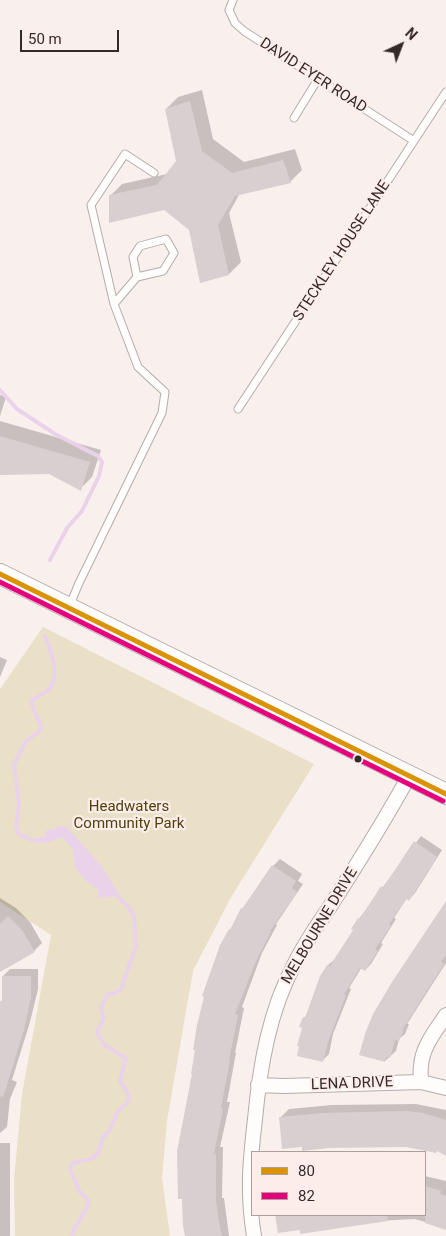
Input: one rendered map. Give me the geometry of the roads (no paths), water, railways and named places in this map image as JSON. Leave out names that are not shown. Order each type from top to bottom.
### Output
[{"type":"main road","points":[[0,574],[446,794]]},
{"type":"street","name":"MELBOURNE DRIVE","points":[[251,1151],[258,1086],[277,1002],[294,963],[372,840],[409,776]]},
{"type":"street","points":[[421,1082],[421,1065],[424,1054],[432,1036],[446,1015]]},
{"type":"street","name":"LENA DRIVE","points":[[258,1086],[421,1082],[446,1088]]},
{"type":"street","name":"MELBOURNE DRIVE","points":[[251,1153],[249,1208],[254,1236]]},
{"type":"lane","name":"DAVID EYER ROAD","points":[[231,0],[228,10],[235,23],[244,30],[414,141]]},
{"type":"lane","points":[[294,118],[318,79]]},
{"type":"lane","name":"STECKLEY HOUSE LANE","points":[[238,409],[446,92]]},
{"type":"lane","points":[[69,608],[79,583],[162,412],[164,392],[138,367],[114,304],[91,205],[125,154],[154,173]]},
{"type":"lane","points":[[114,304],[138,277],[163,271],[174,253],[166,239],[140,246],[133,257],[138,277]]},
{"type":"waterway","points":[[0,390],[17,409],[55,434],[98,456],[102,462],[99,476],[82,511],[67,528],[50,560]]},
{"type":"waterway","points":[[36,840],[19,834],[16,828],[19,804],[14,764],[26,741],[41,730],[32,700],[46,692],[54,680],[54,665],[45,636]]},
{"type":"waterway","points":[[72,1236],[89,1204],[88,1200],[79,1191],[70,1168],[73,1163],[91,1159],[98,1154],[103,1137],[110,1130],[117,1113],[129,1100],[128,1093],[120,1081],[126,1058],[104,1045],[97,1032],[104,1018],[101,1009],[103,1003],[108,994],[116,993],[121,989],[136,946],[134,916],[115,894]]},
{"type":"park label","name":"Headwaters Community Park","points":[[129,816]]}]
